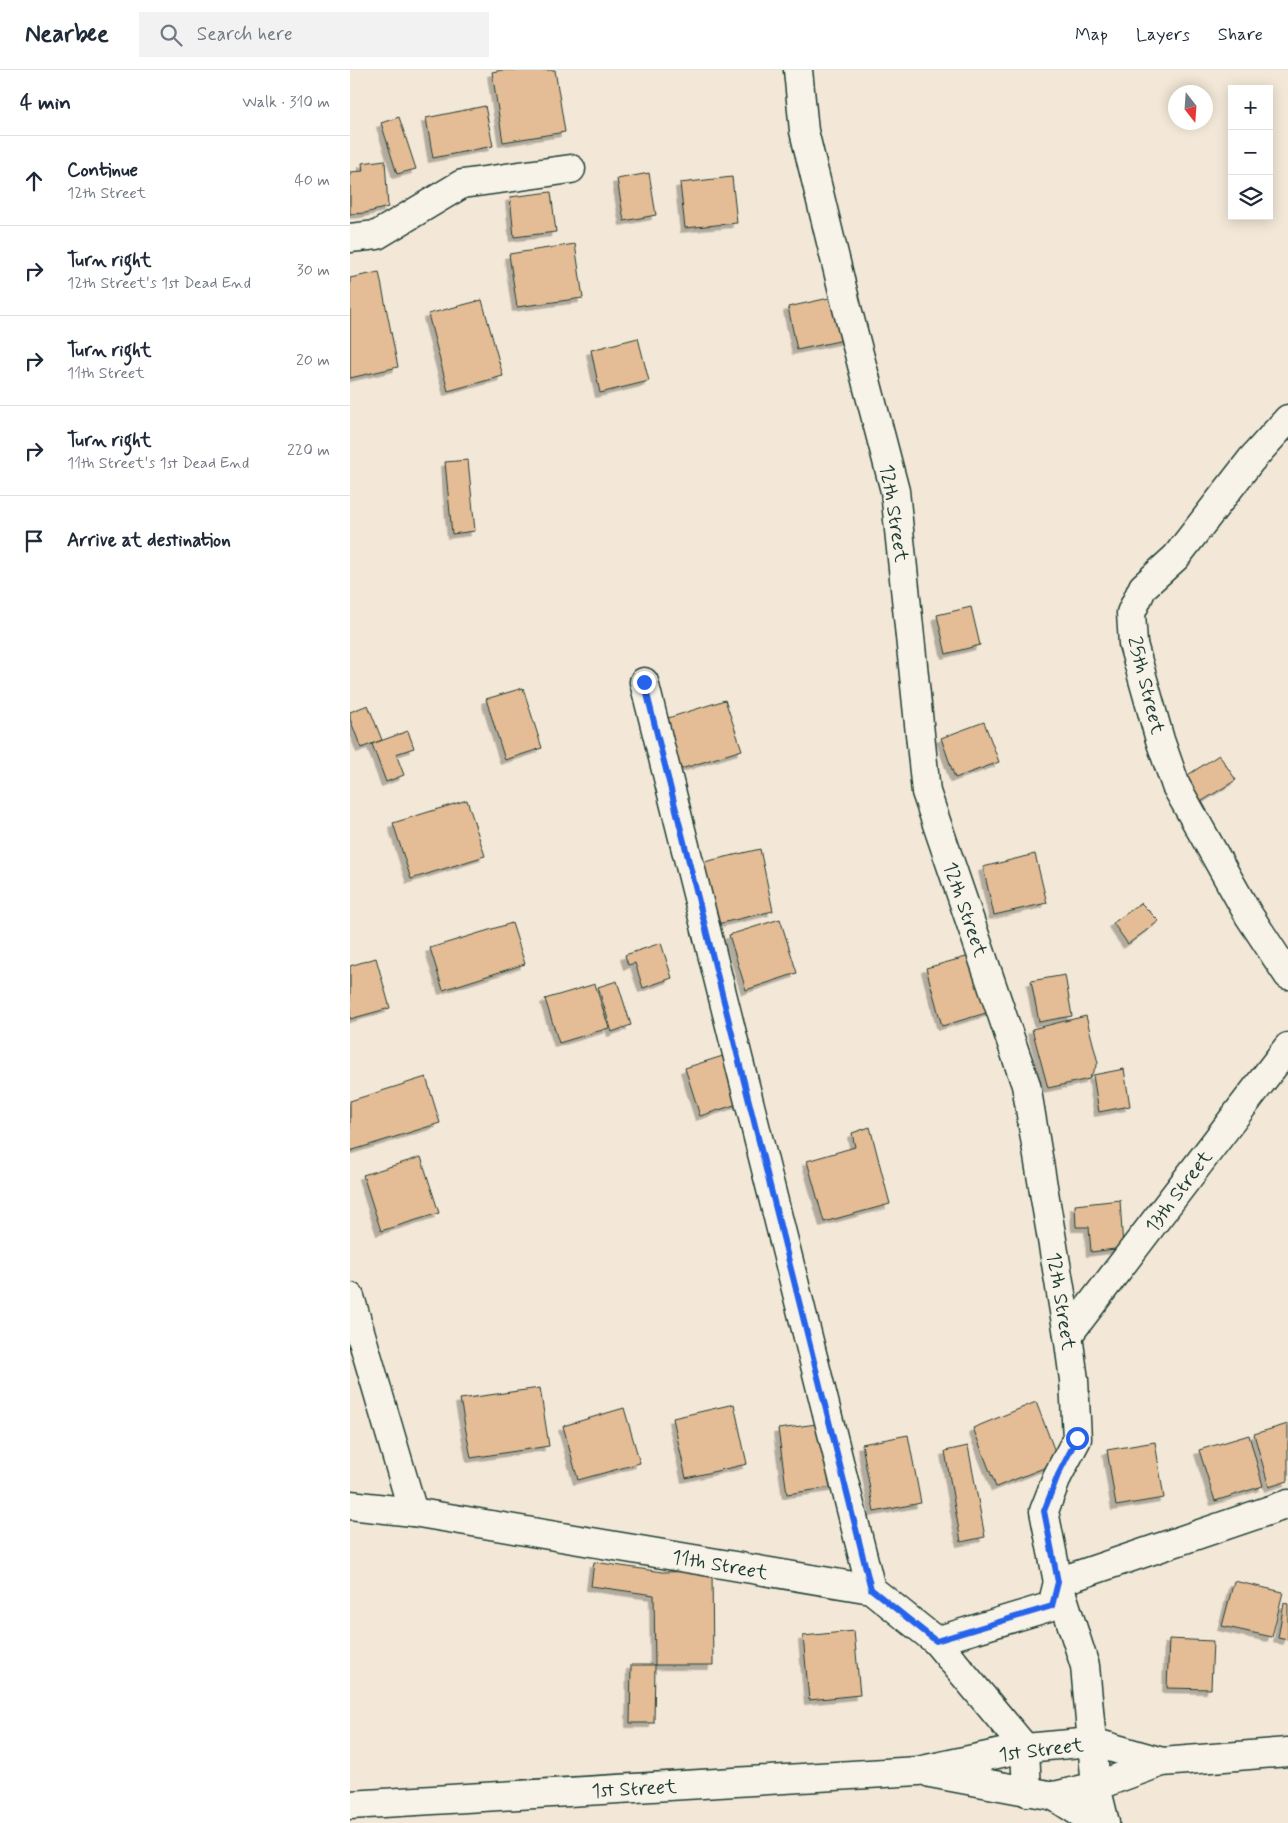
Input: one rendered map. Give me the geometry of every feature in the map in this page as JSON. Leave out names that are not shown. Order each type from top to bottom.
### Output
[{"type":"street","name":"12th Street","points":[[798,70],[804,131],[896,491],[926,792],[1026,1085],[1068,1335],[1074,1380],[1077,1438],[1058,1475],[1044,1511],[1058,1582],[1085,1666],[1096,1786],[1105,1823]]},
{"type":"street","points":[[350,238],[377,235],[462,184],[571,169]]},
{"type":"street","name":"25th Street","points":[[1288,420],[1251,460],[1176,556],[1143,587],[1131,614],[1136,653],[1160,740],[1176,786],[1248,914],[1288,975]]},
{"type":"street","points":[[644,682],[871,1589]]},
{"type":"street","name":"13th Street","points":[[1068,1335],[1288,1046]]},
{"type":"street","points":[[350,1296],[413,1512]]},
{"type":"street","points":[[936,1641],[1052,1606],[1058,1582],[1288,1504]]},
{"type":"street","name":"11th Street","points":[[350,1505],[413,1512],[871,1589],[936,1641],[1026,1748]]},
{"type":"street","name":"1st Street","points":[[350,1805],[918,1771],[1026,1748],[1092,1742],[1162,1762]]},
{"type":"street","points":[[1026,1748],[1028,1792]]},
{"type":"street","name":"1st Street","points":[[918,1771],[1054,1796],[1096,1786],[1162,1762],[1288,1752]]},
{"type":"street","points":[[1054,1796],[1096,1823]]},
{"type":"building","points":[[502,70],[555,70],[565,132],[503,142],[492,72]]},
{"type":"building","points":[[485,106],[493,146],[433,158],[426,118]]},
{"type":"building","points":[[399,117],[416,169],[397,174],[381,123]]},
{"type":"building","points":[[385,160],[388,207],[365,213],[350,214],[350,172],[363,171],[362,163]]},
{"type":"building","points":[[649,173],[656,215],[624,221],[617,179]]},
{"type":"building","points":[[732,177],[737,223],[685,228],[680,183]]},
{"type":"building","points":[[551,192],[556,232],[514,237],[510,197]]},
{"type":"building","points":[[575,244],[583,298],[517,307],[509,254]]},
{"type":"building","points":[[379,272],[398,367],[350,378],[350,278]]},
{"type":"building","points":[[843,295],[853,338],[797,350],[788,307]]},
{"type":"building","points":[[482,300],[503,376],[448,391],[428,314]]},
{"type":"building","points":[[638,338],[649,381],[600,393],[591,350]]},
{"type":"building","points":[[468,460],[475,531],[452,534],[445,462]]},
{"type":"building","points":[[971,607],[980,645],[946,654],[937,615]]},
{"type":"building","points":[[523,688],[542,748],[505,760],[486,699]]},
{"type":"building","points":[[725,700],[742,750],[681,769],[665,719]]},
{"type":"building","points":[[368,705],[382,740],[361,748],[350,719],[350,712]]},
{"type":"building","points":[[984,722],[999,762],[955,778],[941,738]]},
{"type":"building","points":[[408,731],[414,748],[396,754],[404,775],[386,782],[372,744]]},
{"type":"building","points":[[1219,755],[1236,780],[1199,803],[1183,778]]},
{"type":"building","points":[[467,800],[485,856],[411,879],[393,823]]},
{"type":"building","points":[[760,849],[773,911],[717,924],[704,862]]},
{"type":"building","points":[[1035,854],[1047,903],[994,915],[983,867]]},
{"type":"building","points":[[1141,903],[1159,921],[1128,944],[1113,923]]},
{"type":"building","points":[[780,919],[797,973],[746,990],[729,935]]},
{"type":"building","points":[[512,923],[525,964],[443,990],[430,948]]},
{"type":"building","points":[[661,943],[672,978],[643,988],[635,963],[628,965],[625,955]]},
{"type":"building","points":[[977,954],[993,1011],[942,1026],[926,968]]},
{"type":"building","points":[[376,958],[390,1008],[350,1019],[350,966]]},
{"type":"building","points":[[1065,975],[1072,1016],[1039,1022],[1031,981]]},
{"type":"building","points":[[617,981],[631,1025],[612,1032],[598,987]]},
{"type":"building","points":[[595,984],[609,1028],[559,1043],[545,999]]},
{"type":"building","points":[[1086,1016],[1098,1063],[1089,1079],[1048,1088],[1032,1029]]},
{"type":"building","points":[[729,1054],[744,1102],[700,1116],[685,1068]]},
{"type":"building","points":[[1124,1069],[1130,1106],[1099,1112],[1093,1075]]},
{"type":"building","points":[[426,1077],[440,1123],[350,1151],[350,1101]]},
{"type":"building","points":[[870,1127],[890,1204],[824,1222],[807,1161],[855,1147],[852,1133]]},
{"type":"building","points":[[421,1157],[439,1213],[381,1231],[363,1175]]},
{"type":"building","points":[[1120,1200],[1123,1248],[1091,1252],[1089,1227],[1076,1227],[1075,1205]]},
{"type":"building","points":[[540,1388],[549,1446],[471,1458],[460,1399]]},
{"type":"building","points":[[1036,1402],[1059,1462],[996,1487],[973,1428]]},
{"type":"building","points":[[734,1404],[747,1464],[686,1478],[673,1418]]},
{"type":"building","points":[[624,1408],[640,1463],[578,1480],[563,1426]]},
{"type":"building","points":[[833,1422],[840,1486],[787,1494],[778,1429]]},
{"type":"building","points":[[1288,1424],[1288,1481],[1269,1487],[1254,1434]]},
{"type":"building","points":[[908,1435],[921,1503],[874,1512],[862,1444]]},
{"type":"building","points":[[1249,1435],[1263,1486],[1215,1501],[1199,1450]]},
{"type":"building","points":[[1155,1442],[1164,1498],[1116,1506],[1107,1450]]},
{"type":"building","points":[[968,1446],[985,1537],[961,1542],[945,1451]]},
{"type":"building","points":[[594,1562],[662,1572],[712,1571],[713,1665],[655,1665],[654,1595],[591,1586]]},
{"type":"building","points":[[1234,1581],[1283,1592],[1272,1637],[1222,1626]]},
{"type":"building","points":[[1284,1603],[1288,1604],[1288,1640],[1278,1638]]},
{"type":"building","points":[[854,1631],[860,1695],[809,1700],[803,1636]]},
{"type":"building","points":[[1169,1639],[1213,1641],[1211,1689],[1167,1688]]},
{"type":"building","points":[[631,1665],[655,1665],[654,1723],[630,1723]]},
{"type":"route","points":[[644,682],[871,1589],[936,1641],[1052,1606],[1058,1582],[1044,1511],[1058,1475],[1077,1438]]}]
